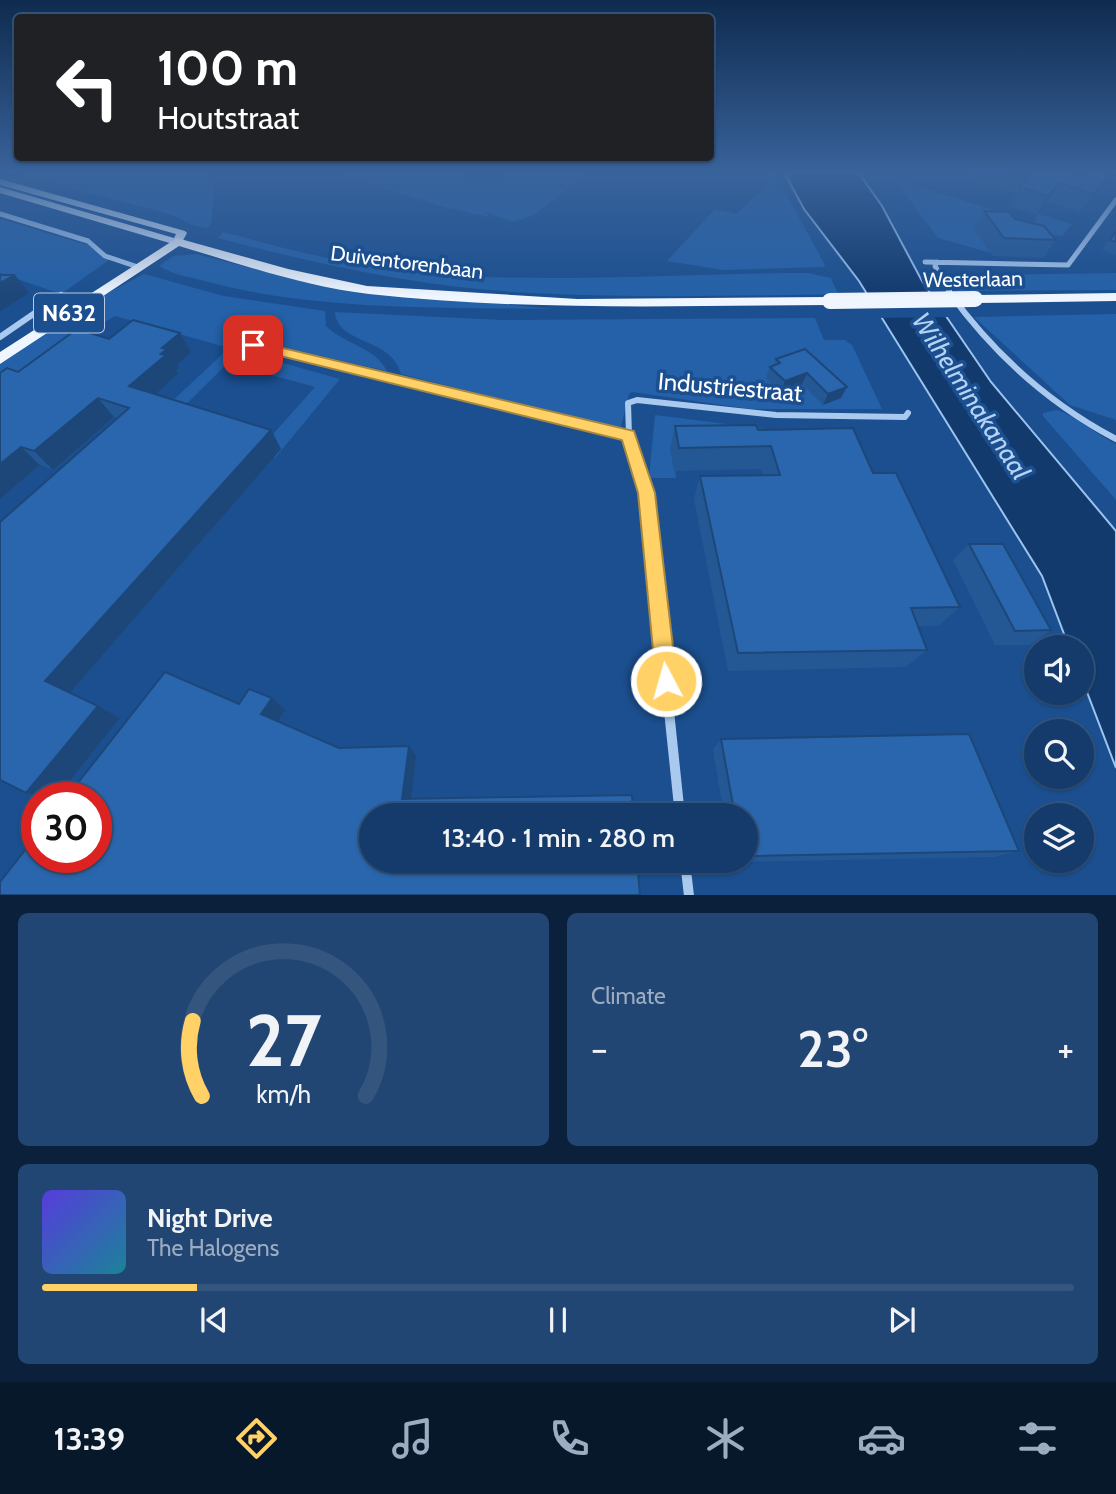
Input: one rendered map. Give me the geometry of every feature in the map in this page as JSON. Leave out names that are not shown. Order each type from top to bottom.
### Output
[{"type":"main road","name":"Duiventorenbaan","points":[[87,214],[175,238]]},
{"type":"main road","name":"Duiventorenbaan","points":[[99,214],[286,273],[367,290],[640,304],[830,301]]},
{"type":"main road","name":"N632","points":[[0,358],[175,238]]},
{"type":"main road","name":"Westerlaan","points":[[830,301],[1116,297]]},
{"type":"street","points":[[0,214],[88,241],[105,256],[133,266]]},
{"type":"street","points":[[925,262],[1069,265],[1106,214]]},
{"type":"street","points":[[937,262],[935,266],[943,286],[985,338],[1066,408],[1091,426],[1116,439]]},
{"type":"street","points":[[0,337],[61,295]]},
{"type":"street","points":[[253,345],[629,435]]},
{"type":"street","name":"Industriestraat","points":[[679,803],[646,493],[629,435],[628,403],[637,400],[776,415],[905,416],[908,413]]},
{"type":"street","points":[[686,873],[689,895]]},
{"type":"shaded area","points":[[168,214],[212,214],[211,223],[207,228],[192,225]]},
{"type":"shaded area","points":[[491,214],[535,214],[532,216],[512,222]]},
{"type":"shaded area","points":[[711,214],[797,214],[825,265],[723,270],[667,261]]},
{"type":"shaded area","points":[[920,214],[1002,214],[975,229],[991,253],[938,238]]},
{"type":"shaded area","points":[[1038,214],[1072,224],[1062,236],[1021,232],[1034,224]]},
{"type":"shaded area","points":[[0,219],[88,245],[109,260],[61,294],[0,273]]},
{"type":"shaded area","points":[[223,232],[292,250],[410,272],[509,278],[808,273],[831,278],[838,294],[646,296],[491,290],[412,281],[334,266],[218,238]]},
{"type":"shaded area","points":[[196,254],[329,288],[555,309],[336,303],[250,291],[190,278],[159,266],[173,256]]},
{"type":"shaded area","points":[[1116,273],[1116,290],[954,291],[960,280],[974,275]]},
{"type":"shaded area","points":[[144,274],[224,296],[325,311],[326,326],[375,356],[387,371],[242,338],[230,348],[340,379],[275,458],[257,452],[315,387],[228,363],[168,422],[154,418],[229,348],[115,316],[0,385],[0,362],[83,306]]},
{"type":"shaded area","points":[[335,312],[503,320],[815,318],[824,340],[845,340],[852,345],[882,409],[750,409],[632,392],[629,394],[620,430],[401,374],[396,362],[387,353],[345,330],[338,323]]},
{"type":"shaded area","points":[[1116,314],[1116,420],[1070,405],[974,317]]},
{"type":"shaded area","points":[[1056,410],[1116,444],[1116,500],[1043,416],[1043,413]]},
{"type":"shaded area","points":[[655,415],[766,429],[773,445],[673,451],[676,478],[649,478]]},
{"type":"water","name":"Wilhelminakanaal","points":[[808,214],[886,214],[922,281],[991,382],[1116,531],[1116,768],[1092,705],[1094,635],[1064,635],[1042,576],[859,281]]},
{"type":"pier","points":[[934,292],[951,317],[876,318],[862,293]]},
{"type":"building","points":[[986,214],[1011,214],[1015,219],[1044,226],[1056,240],[1004,238]]},
{"type":"building","points":[[1116,231],[1116,242],[1110,240]]},
{"type":"building","points":[[0,275],[15,275],[0,283]]},
{"type":"building","points":[[133,320],[180,333],[162,348],[167,349],[161,354],[166,355],[129,386],[271,430],[45,681],[98,706],[35,782],[21,782],[21,790],[0,780],[0,522],[129,408],[98,398],[34,451],[21,447],[0,464],[0,373],[7,368],[18,372],[77,329],[109,339]]},
{"type":"building","points":[[805,349],[847,387],[828,394],[807,373],[785,381],[770,367],[780,363],[776,359]]},
{"type":"building","points":[[756,425],[758,430],[853,428],[873,473],[896,473],[960,607],[911,608],[927,650],[738,653],[700,476],[780,475],[771,446],[679,448],[675,426]]},
{"type":"building","points":[[969,544],[1003,544],[1051,630],[1015,631]]},
{"type":"building","points":[[165,672],[239,704],[249,689],[272,698],[261,714],[339,748],[409,746],[402,799],[632,795],[632,803],[359,803],[359,873],[638,873],[640,895],[0,895],[0,882],[21,855],[21,873],[112,873],[112,782],[79,782]]},
{"type":"building","points":[[969,734],[1019,851],[758,856],[758,803],[733,803],[721,739]]},
{"type":"route","points":[[253,345],[629,435],[646,493],[666,681]]}]
